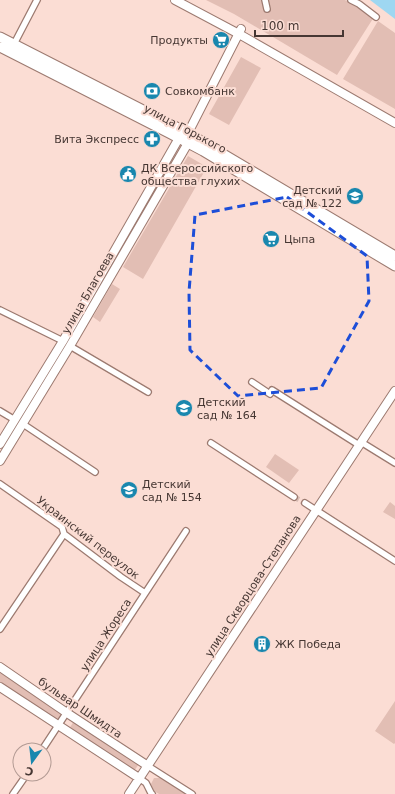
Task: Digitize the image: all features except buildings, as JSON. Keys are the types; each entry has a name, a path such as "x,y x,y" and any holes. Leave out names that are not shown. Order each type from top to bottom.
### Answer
{"main road":[{"path":"175,0 240,31 395,117"},
{"path":"187,0 395,123"},
{"path":"188,143 188,133 240,31"},
{"name":"улица Горького","path":"0,37 12,48 208,154 395,266"},
{"name":"улица Горького","path":"0,46 12,48 188,133 395,256"},
{"path":"179,138 188,133"},
{"name":"улица Благоева","path":"66,343 179,138"},
{"name":"улица Благоева","path":"0,461 19,422 188,143"},
{"name":"улица Скворцова-Степанова","path":"129,794 395,390"},
{"name":"улица Благоева","path":"0,444 19,422"},
{"name":"бульвар Шмидта","path":"0,667 148,766"},
{"path":"0,687 139,778"}],"street":[{"path":"12,48 37,0"},
{"path":"265,0 267,9"},
{"path":"351,0 359,4 376,18"},
{"path":"0,310 66,343 148,392"},
{"path":"252,382 270,394 272,390 360,444 395,463"},
{"path":"0,411 95,472"},
{"path":"211,444 294,497"},
{"name":"Украинский переулок","path":"0,484 62,527 64,534 145,593"},
{"path":"305,503 395,561"},
{"name":"улица Жореса","path":"47,742 186,531"},
{"path":"0,629 64,534"},
{"path":"148,766 192,794"},
{"path":"139,778 146,783 152,794"},
{"path":"13,794 21,782"}],"highlighted area":[{"path":"287,197 367,256 369,301 321,388 238,396 190,350 189,292 195,215"}],"shaded area":[{"path":"206,0 345,0 374,17 337,75 234,14"},
{"path":"378,21 395,33 395,109 343,79"},
{"path":"241,57 261,68 229,125 209,114"},
{"path":"188,156 207,167 143,279 123,267"},
{"path":"112,284 120,289 100,322 93,317"},
{"path":"275,454 299,470 289,483 266,467"},
{"path":"390,502 395,506 395,519 383,512"},
{"path":"0,673 63,715 58,722 0,684"},
{"path":"395,701 395,743 394,744 375,731"},
{"path":"74,721 139,764 134,771 69,729"},
{"path":"154,778 161,778 185,794 159,794 154,791 151,784"}],"water":[{"path":"370,0 395,0 395,19"}],"tunnel":[{"path":"294,497 305,503"}],"place":[{"name":"Продукты","path":"221,40"},
{"name":"Совкомбанк","path":"152,91"},
{"name":"Вита Экспресс","path":"152,139"},
{"name":"ДК Всероссийского общества глухих","path":"128,174"},
{"name":"Детский сад № 122","path":"355,196"},
{"name":"Цыпа","path":"271,239"},
{"name":"Детский сад № 164","path":"184,408"},
{"name":"Детский сад № 154","path":"129,490"},
{"name":"ЖК Победа","path":"262,644"}]}
